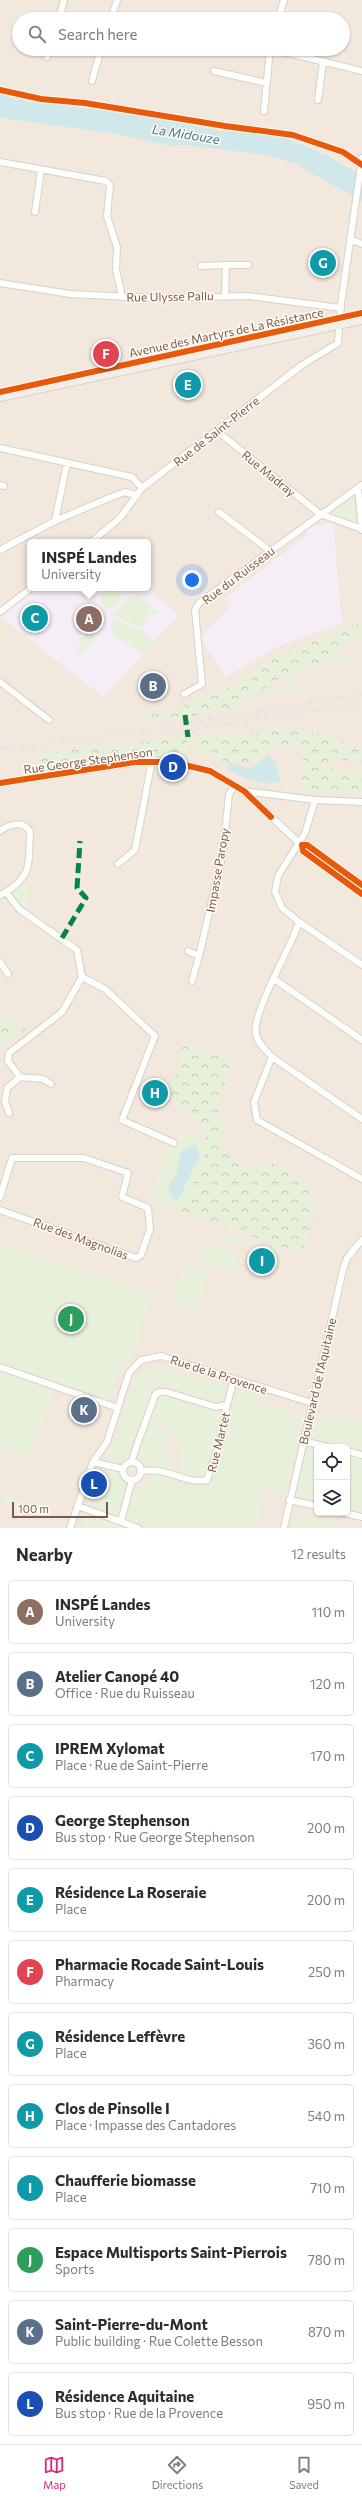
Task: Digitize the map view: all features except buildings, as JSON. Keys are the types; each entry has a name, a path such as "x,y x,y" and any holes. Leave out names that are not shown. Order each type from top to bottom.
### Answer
{"main road":[{"name":"Avenue des Martyrs de La Résistance","path":"0,397 358,321"}],"street":[{"path":"60,12 64,0"},
{"path":"113,12 116,0"},
{"path":"280,12 284,0"},
{"path":"92,81 99,56"},
{"path":"264,111 270,56"},
{"path":"299,56 362,71"},
{"path":"318,100 323,62"},
{"path":"214,71 266,83"},
{"path":"339,326 362,159"},
{"path":"0,162 106,181 110,185 106,216 117,247 116,269 122,297"},
{"path":"34,212 41,170"},
{"path":"350,239 362,244"},
{"path":"225,295 226,265"},
{"path":"201,266 248,265"},
{"name":"Rue Ulysse Pallu","path":"0,283 70,294 122,297 225,295 341,306"},
{"name":"Rue de Saint-Pierre","path":"95,539 120,518 142,488 302,365 338,343 339,326"},
{"name":"Rue Madray","path":"217,431 320,514"},
{"path":"0,448 132,477 142,488"},
{"path":"56,521 67,463"},
{"path":"320,514 362,530 360,486"},
{"name":"Rue du Ruisseau","path":"184,694 202,684 195,610 199,603 360,486"},
{"path":"0,550 56,521 125,492 136,495"},
{"path":"219,512 270,551"},
{"path":"0,612 27,591"},
{"path":"0,682 49,720"},
{"path":"118,864 135,850 152,760"},
{"name":"Rue George Stephenson","path":"0,783 152,760 192,766 210,771 244,791 315,800 362,802"},
{"name":"Impasse Paropy","path":"192,981 200,956 223,853 229,794 235,786"},
{"path":"244,791 299,843 362,889"},
{"path":"315,800 299,843 278,876 276,892 282,908 299,922 362,965"},
{"path":"0,831 18,824 25,826 30,832 26,874 18,884 3,893 19,909 77,950 82,977 62,1012 9,1053 8,1061 20,1077"},
{"path":"299,922 264,1002 255,1033 260,1044 272,1057 362,1119"},
{"path":"188,951 200,956"},
{"path":"0,962 8,974"},
{"path":"82,977 105,989 155,1036 122,1120 174,1143"},
{"path":"274,979 362,1040"},
{"path":"272,1057 254,1102 257,1120 361,1176"},
{"path":"10,1113 5,1102 7,1088 20,1077 43,1079 51,1084"},
{"name":"Rue des Magnolias","path":"0,1196 12,1158 84,1158 128,1173 122,1197 148,1208 150,1230 141,1255 136,1258 0,1210"},
{"name":"Boulevard de l'Aquitaine","path":"284,1528 289,1500 347,1258 362,1240"},
{"name":"Rue de la Provence","path":"70,1528 93,1462 107,1442 132,1369 141,1360 150,1356 162,1356 312,1403"},
{"path":"0,1367 118,1408"},
{"name":"Rue Martet","path":"140,1472 150,1468 199,1482 208,1480 219,1446 234,1379"},
{"name":"Rue Martet","path":"131,1462 143,1424 155,1395 159,1392 166,1392 216,1407 227,1405"},
{"path":"303,1441 316,1444"},
{"path":"350,1452 362,1455"},
{"path":"93,1462 123,1469"},
{"path":"121,1521 132,1480 139,1476 140,1472 137,1464 131,1462 123,1469"},
{"path":"123,1469 125,1477 132,1480"},
{"path":"289,1500 314,1505"},
{"path":"78,1506 138,1528"},
{"path":"350,1514 362,1517"}],"shaded area":[{"path":"0,0 362,0 362,1528 0,1528"},
{"path":"333,523 342,623 275,648 225,677 201,638 231,605 224,599 307,535 307,527"},
{"path":"151,590 178,616 103,697 0,616 33,591"}],"green space":[{"path":"351,499 353,500 356,520 354,522 333,514 333,511"},
{"path":"103,591 117,591 120,594 120,602 114,608 106,608 100,602 100,594"},
{"path":"138,593 159,613 148,614 142,628 111,615 130,596 135,596"},
{"path":"112,619 146,632 146,636 150,636 153,642 143,653 129,646 113,633"},
{"path":"362,623 362,634 324,660 278,680 233,707 172,720 146,722 146,716 178,709 199,697 219,693 274,659 341,630"},
{"path":"88,634 98,636 78,655 75,651 82,645 77,640"},
{"path":"345,650 348,662 317,667"},
{"path":"297,681 298,691 255,693"},
{"path":"275,729 310,732 340,741 362,751 362,764 338,759 325,766 340,772 362,772 362,796 301,790 303,758 309,756 310,750 302,747 285,745 274,748 262,758 257,760 250,762 232,762 205,756 198,752 193,743 193,734 241,736"},
{"path":"186,737 188,757 149,756 35,775 43,753"},
{"path":"158,765 179,769 180,779 155,772 152,775 154,766"},
{"path":"30,885 29,898 23,907 11,896 12,891 20,886"},
{"path":"0,1016 26,1029 0,1046"},
{"path":"183,1043 237,1061 222,1088 218,1103 225,1132 221,1142 232,1160 254,1168 270,1162 307,1182 315,1212 302,1253 248,1235 250,1229 244,1227 241,1232 179,1211 204,1161 206,1132 195,1116 166,1098 176,1071"},
{"path":"182,1133 205,1143 204,1161 179,1211 149,1198 170,1143 176,1147"},
{"path":"219,1232 284,1251 283,1256 218,1238"},
{"path":"0,1243 155,1294 139,1326 139,1347 123,1366 108,1400 0,1364"},
{"path":"203,1243 239,1253 234,1271 198,1261"},
{"path":"183,1264 209,1271 198,1310 173,1302"},
{"path":"160,1366 227,1387 224,1399 216,1404 160,1384 150,1388 151,1392 127,1459 120,1464 108,1462 107,1460 136,1377 146,1369"},
{"path":"0,1371 54,1389 31,1455 0,1449"},
{"path":"236,1390 259,1397 258,1404 304,1416 284,1495 265,1490 256,1528 152,1528 127,1519 125,1514 134,1489 139,1490 146,1486 151,1472 199,1485 211,1482"},
{"path":"161,1395 219,1411 222,1417 206,1478 198,1479 180,1474 181,1455 176,1438 158,1419 149,1415 156,1398"},
{"path":"315,1415 362,1422 362,1451 350,1448 350,1444 334,1444 310,1438"},
{"path":"148,1417 163,1427 173,1441 166,1446 171,1463 168,1471 142,1464 136,1455"},
{"path":"311,1446 314,1447 314,1501 299,1498 296,1495 307,1449"},
{"path":"350,1456 362,1458 362,1513 350,1511"},
{"path":"106,1468 121,1473 122,1478 128,1483 118,1516 92,1507 103,1469"},
{"path":"6,1493 22,1499 18,1509 2,1504"},
{"path":"294,1514 298,1514 362,1528 291,1528"},
{"path":"89,1515 124,1526 123,1528 82,1528 84,1520"}],"water":[{"name":"La Midouze","path":"0,95 33,102 144,116 220,131 278,135 328,156 362,176 362,202 294,163 267,155 186,145 170,146 117,134 8,119 0,116"},
{"path":"268,756 274,760 281,781 274,783 259,783 245,778 226,768 231,763 250,769"},
{"path":"190,1145 196,1146 200,1154 178,1201 172,1198 168,1186 177,1173 180,1153"}],"railway":[{"path":"0,748 61,743 362,694"},
{"path":"165,734 362,703"}],"marked path":[{"path":"185,715 188,737"},
{"path":"62,938 86,898 77,888 80,841"}],"cycle path":[{"path":"0,90 41,99 85,103 225,126 293,135 343,152 362,165"},
{"path":"0,392 362,313"},
{"path":"0,783 135,762 172,762 210,771 244,791 271,817"},
{"path":"362,885 307,845 302,845 303,851 362,894"}],"place":[{"name":"Résidence Leffèvre","path":"323,263"},
{"name":"Pharmacie Rocade Saint-Louis","path":"106,354"},
{"name":"Résidence La Roseraie","path":"188,385"},
{"name":"IPREM Xylomat","path":"35,618"},
{"name":"INSPÉ Landes","path":"89,619"},
{"name":"Atelier Canopé 40","path":"153,686"},
{"name":"George Stephenson","path":"173,767"},
{"name":"Clos de Pinsolle I","path":"155,1093"},
{"name":"Chaufferie biomasse","path":"262,1261"},
{"name":"Espace Multisports Saint-Pierrois","path":"71,1319"},
{"name":"Saint-Pierre-du-Mont","path":"84,1410"},
{"name":"Résidence Aquitaine","path":"94,1484"}]}
